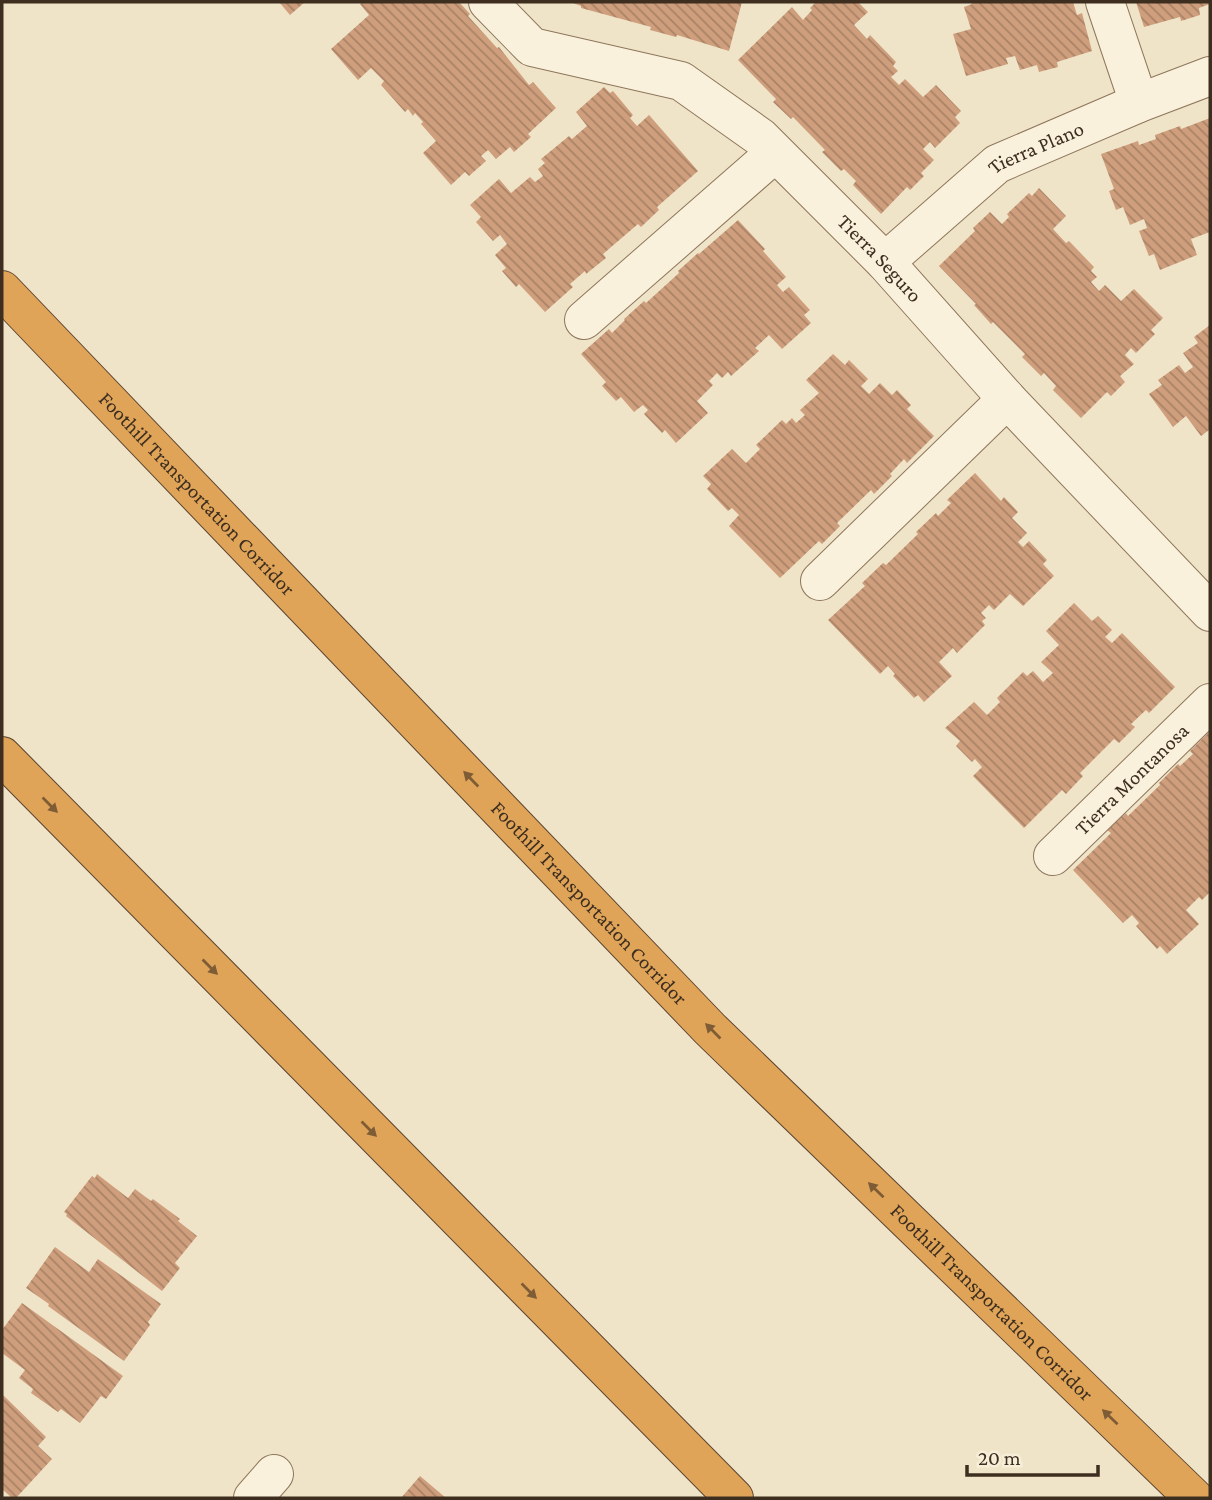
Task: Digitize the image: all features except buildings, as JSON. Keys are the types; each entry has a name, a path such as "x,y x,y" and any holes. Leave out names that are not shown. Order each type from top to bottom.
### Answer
{"highway":[{"name":"Foothill Transportation Corridor","path":"2,290 710,1029 1194,1498"},
{"path":"2,757 734,1498"}],"street":[{"name":"Tierra Seguro","path":"488,2 532,47 681,81 761,137 885,262 1007,399 1210,612"},
{"path":"1105,2 1139,103"},
{"name":"Tierra Plano","path":"885,262 997,164 1139,103 1210,76"},
{"path":"584,320 775,153"},
{"path":"820,581 1007,399"},
{"name":"Tierra Montanosa","path":"1054,856 1210,703"}]}
